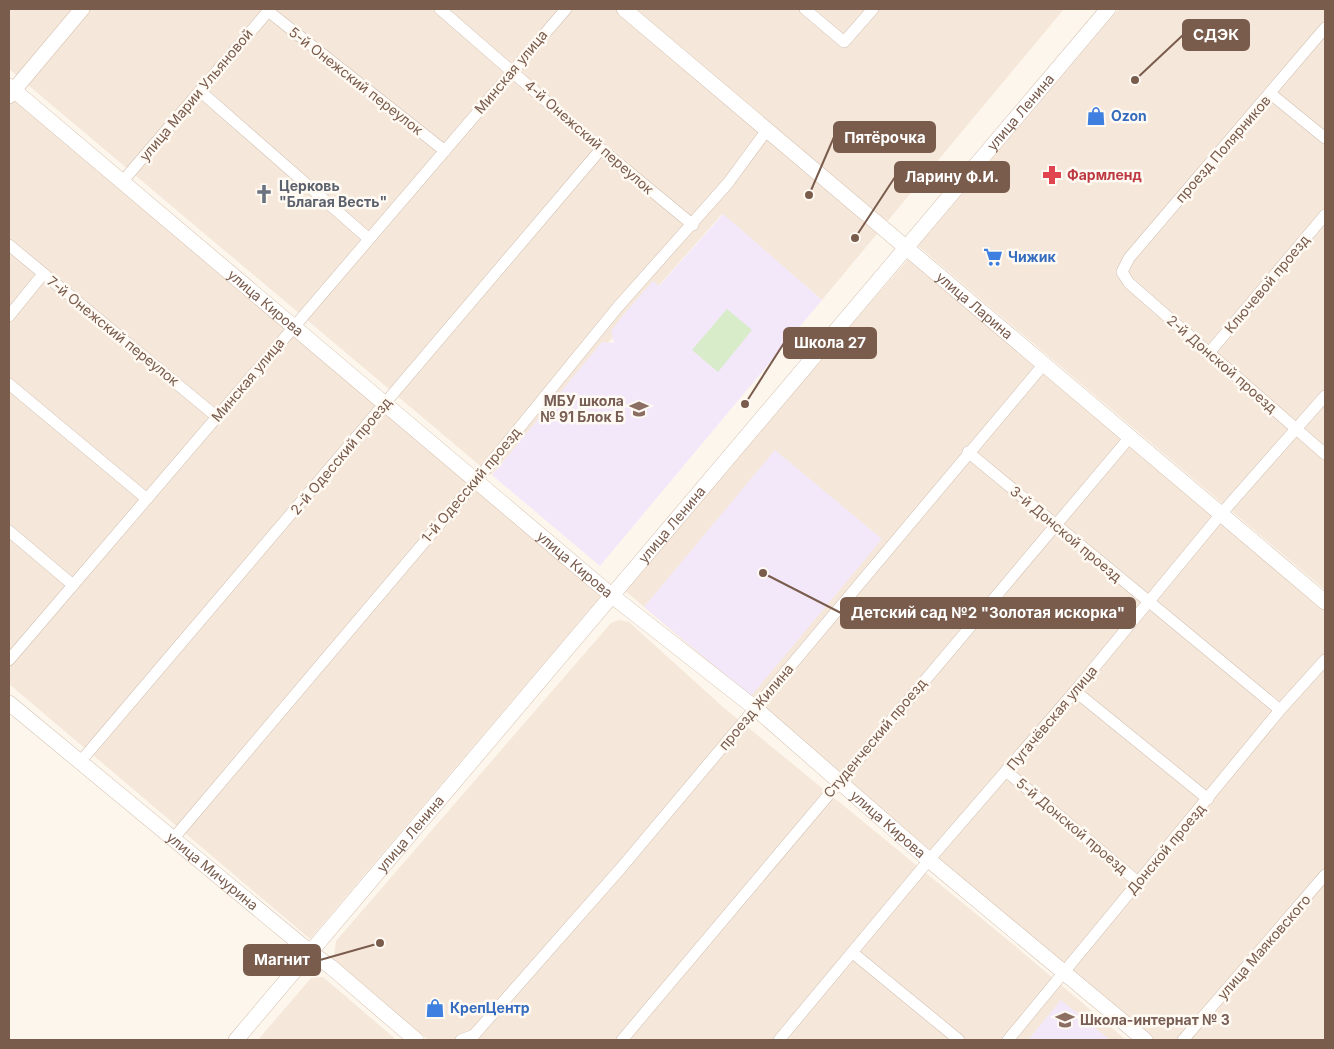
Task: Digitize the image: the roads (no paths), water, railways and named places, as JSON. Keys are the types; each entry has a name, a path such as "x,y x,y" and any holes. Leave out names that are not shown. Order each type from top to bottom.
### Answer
{"street":[{"path":"10,91 82,9"},
{"name":"4-й Онежский переулок","path":"440,9 601,149 693,225"},
{"name":"Минская улица","path":"9,660 566,9"},
{"name":"улица Ларина","path":"624,9 1325,602"},
{"path":"804,9 844,42 873,9"},
{"name":"улица Ленина","path":"236,1040 1108,9"},
{"name":"улица Марии Ульяновой","path":"122,182 269,10"},
{"name":"5-й Онежский переулок","path":"269,10 445,151"},
{"name":"проезд Полярников","path":"1122,272 1129,258 1271,94 1325,28"},
{"name":"улица Кирова","path":"10,91 122,182 611,595 755,708 929,860 1145,1040"},
{"path":"200,91 369,239"},
{"path":"1271,94 1325,138"},
{"name":"1-й Одесский проезд","path":"173,839 476,480 617,308 693,225 728,183 767,130"},
{"name":"2-й Одесский проезд","path":"80,762 601,149"},
{"name":"Ключевой проезд","path":"1208,354 1325,215"},
{"name":"7-й Онежский переулок","path":"9,245 217,417"},
{"name":"2-й Донской проезд","path":"1122,272 1129,283 1208,354 1325,454"},
{"path":"9,316 43,274"},
{"name":"проезд Жилина","path":"461,1040 474,1035 621,868 968,452 1044,364"},
{"path":"9,384 146,499"},
{"name":"Пугачёвская улица","path":"780,1040 929,860 1075,691 1221,514 1325,396"},
{"name":"Студенческий проезд","path":"622,1040 838,781 1130,437"},
{"name":"3-й Донской проезд","path":"968,452 1148,603 1280,710"},
{"path":"9,531 74,585"},
{"name":"Донской проезд","path":"1008,1040 1280,710 1325,660"},
{"path":"1075,691 1208,799"},
{"name":"улица Мичурина","path":"9,703 310,952 331,967 416,1040"},
{"name":"5-й Донской проезд","path":"1006,771 1138,882"},
{"name":"улица Маяковского","path":"1183,1040 1325,876"},
{"path":"853,953 959,1040"}],"place":[{"name":"СДЭК","path":"1135,80"},
{"name":"Ozon","path":"1096,116"},
{"name":"Фармленд","path":"1052,175"},
{"name":"Церковь \"Благая Весть\"","path":"264,194"},
{"name":"Пятёрочка","path":"809,195"},
{"name":"Ларину Ф.И.","path":"855,238"},
{"name":"Чижик","path":"993,257"},
{"name":"Школа 27","path":"745,404"},
{"name":"МБУ школа № 91 Блок Б","path":"639,409"},
{"name":"Детский сад №2 \"Золотая искорка\"","path":"763,573"},
{"name":"Магнит","path":"380,943"},
{"name":"КрепЦентр","path":"435,1008"},
{"name":"Школа-интернат № 3","path":"1065,1020"}]}
